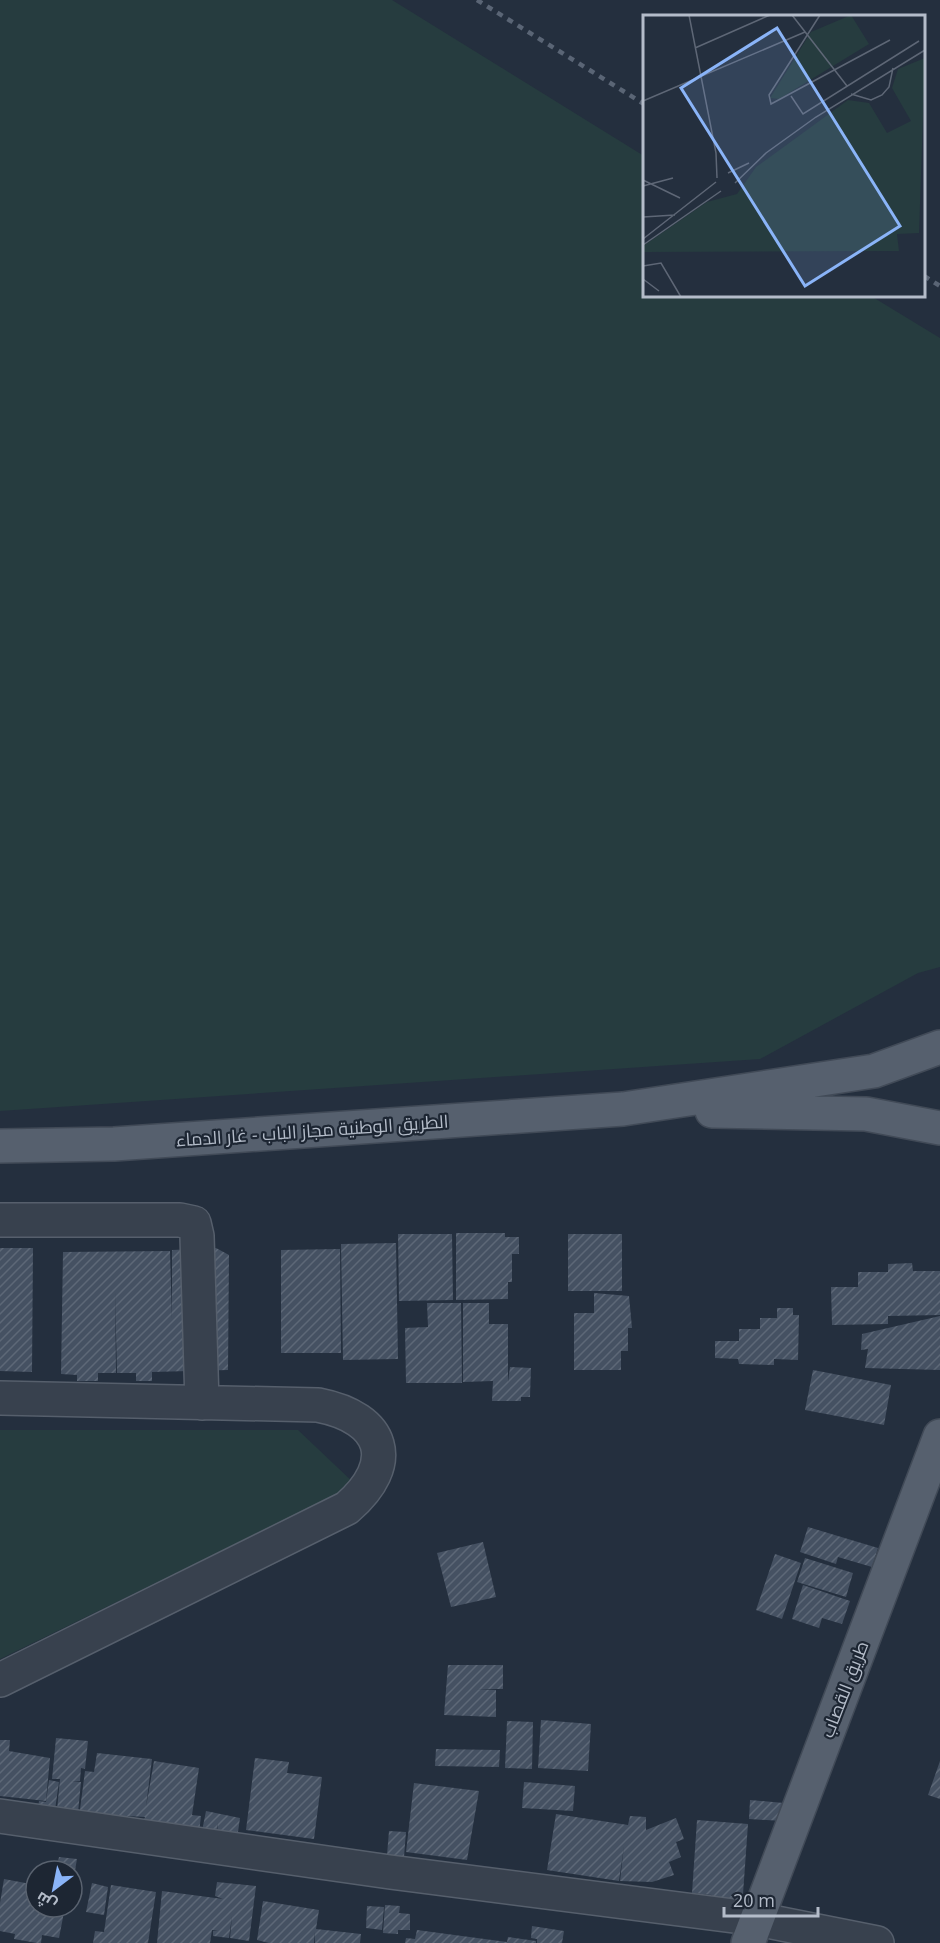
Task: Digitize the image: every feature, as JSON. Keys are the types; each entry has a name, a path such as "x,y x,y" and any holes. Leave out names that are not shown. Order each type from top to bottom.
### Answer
{"main road":[{"name":"الطريق الوطنية مجاز الباب - غار الدماء","path":"0,1146 114,1144 623,1109 874,1071 940,1047"},
{"name":"الطريق الوطنية مجاز الباب - غار الدماء","path":"623,1109 866,1114 940,1128"},
{"name":"طريق القصاب","path":"752,1931 940,1436"}],"street":[{"path":"0,1220 180,1220 194,1223 197,1236 202,1403"},
{"path":"0,1398 318,1406 337,1409 356,1417 372,1430 379,1453 374,1473 362,1494 347,1508 0,1680"},
{"path":"0,1816 390,1872 752,1931 877,1943"}],"green space":[{"path":"0,0 392,0 643,155 643,297 873,297 940,338 940,967 918,973 760,1059 0,1111"},
{"path":"0,1430 298,1430 356,1485 0,1659"}],"building":[{"path":"456,1233 505,1233 505,1237 519,1237 519,1254 512,1254 512,1282 508,1282 508,1299 456,1300"},
{"path":"398,1234 452,1234 453,1300 399,1301"},
{"path":"568,1234 622,1234 622,1291 568,1291"},
{"path":"396,1243 398,1359 343,1360 341,1244"},
{"path":"0,1248 33,1248 32,1372 0,1371"},
{"path":"216,1248 229,1255 228,1370 152,1372 152,1381 136,1381 136,1373 117,1373 115,1291 116,1373 98,1373 98,1381 77,1381 77,1375 61,1374 63,1252 170,1251 172,1319 172,1250"},
{"path":"340,1249 341,1353 281,1353 281,1250"},
{"path":"912,1263 913,1271 940,1271 940,1315 888,1316 888,1324 832,1325 831,1287 858,1287 858,1272 888,1272 888,1264"},
{"path":"594,1293 629,1296 632,1328 628,1328 628,1351 621,1351 621,1370 574,1370 574,1313 594,1313"},
{"path":"427,1303 461,1303 462,1383 406,1383 405,1328 428,1327"},
{"path":"463,1303 489,1303 489,1324 508,1324 508,1382 510,1367 531,1368 530,1397 521,1397 521,1401 492,1401 493,1381 463,1382"},
{"path":"777,1308 793,1308 793,1315 799,1315 798,1360 774,1359 774,1365 739,1364 738,1359 715,1358 715,1341 739,1341 739,1329 760,1329 760,1318 777,1318"},
{"path":"940,1316 940,1370 865,1368 868,1349 861,1350 862,1334"},
{"path":"813,1370 891,1385 884,1425 805,1410"},
{"path":"808,1527 878,1548 872,1567 838,1557 836,1564 800,1552"},
{"path":"483,1542 496,1597 451,1607 437,1553"},
{"path":"775,1554 801,1563 782,1619 756,1610"},
{"path":"805,1558 853,1573 846,1597 797,1582"},
{"path":"803,1585 850,1601 842,1624 822,1618 819,1628 792,1619"},
{"path":"448,1665 503,1665 503,1689 477,1689 496,1690 496,1717 444,1715"},
{"path":"541,1720 591,1724 588,1771 538,1768"},
{"path":"507,1721 533,1722 532,1769 505,1768"},
{"path":"56,1738 88,1741 85,1769 81,1768 80,1781 72,1781 81,1782 77,1823 56,1820 60,1779 52,1779"},
{"path":"0,1740 10,1740 9,1751 50,1758 46,1801 0,1796"},
{"path":"436,1749 500,1750 499,1767 435,1766"},
{"path":"97,1753 152,1759 146,1807 154,1761 199,1768 192,1815 201,1816 199,1833 160,1826 161,1822 144,1820 145,1817 128,1816 127,1823 79,1817 85,1771 94,1772"},
{"path":"255,1758 289,1762 287,1773 322,1777 314,1839 246,1830"},
{"path":"940,1761 940,1799 928,1795"},
{"path":"49,1780 59,1782 53,1824 36,1822 39,1801 46,1802"},
{"path":"524,1782 575,1786 573,1811 522,1808"},
{"path":"414,1783 479,1791 467,1860 406,1852"},
{"path":"750,1800 784,1803 783,1821 749,1819"},
{"path":"206,1811 240,1818 236,1846 216,1843 218,1823 214,1843 200,1841"},
{"path":"556,1814 628,1825 630,1816 646,1817 646,1830 676,1818 684,1839 676,1842 681,1857 669,1862 674,1875 652,1882 620,1881 624,1846 619,1881 547,1870"},
{"path":"697,1820 748,1824 742,1908 712,1900 712,1895 692,1893"},
{"path":"389,1831 406,1832 403,1869 386,1867"},
{"path":"4,1879 24,1883 24,1919 63,1919 59,1938 42,1935 41,1943 37,1943 14,1939 15,1934 0,1931 0,1903"},
{"path":"217,1882 256,1886 249,1941 230,1938 232,1916 229,1938 213,1936 213,1931 218,1931 212,1930 210,1943 157,1943 162,1891 223,1899 215,1896"},
{"path":"92,1883 108,1887 104,1915 86,1912"},
{"path":"111,1885 156,1892 148,1943 93,1943 95,1931 104,1932"},
{"path":"263,1901 319,1910 316,1929 361,1934 360,1943 315,1943 315,1932 314,1943 269,1943 257,1940"},
{"path":"385,1905 400,1906 399,1913 410,1914 410,1930 398,1930 398,1934 383,1933"},
{"path":"367,1906 384,1907 382,1930 366,1928"},
{"path":"532,1926 564,1931 562,1943 537,1943 537,1939 531,1938"},
{"path":"417,1930 507,1942 508,1937 536,1941 536,1943 405,1943 406,1938 415,1939"}],"railway":[{"path":"477,0 643,103"},
{"path":"925,277 940,286"}]}
